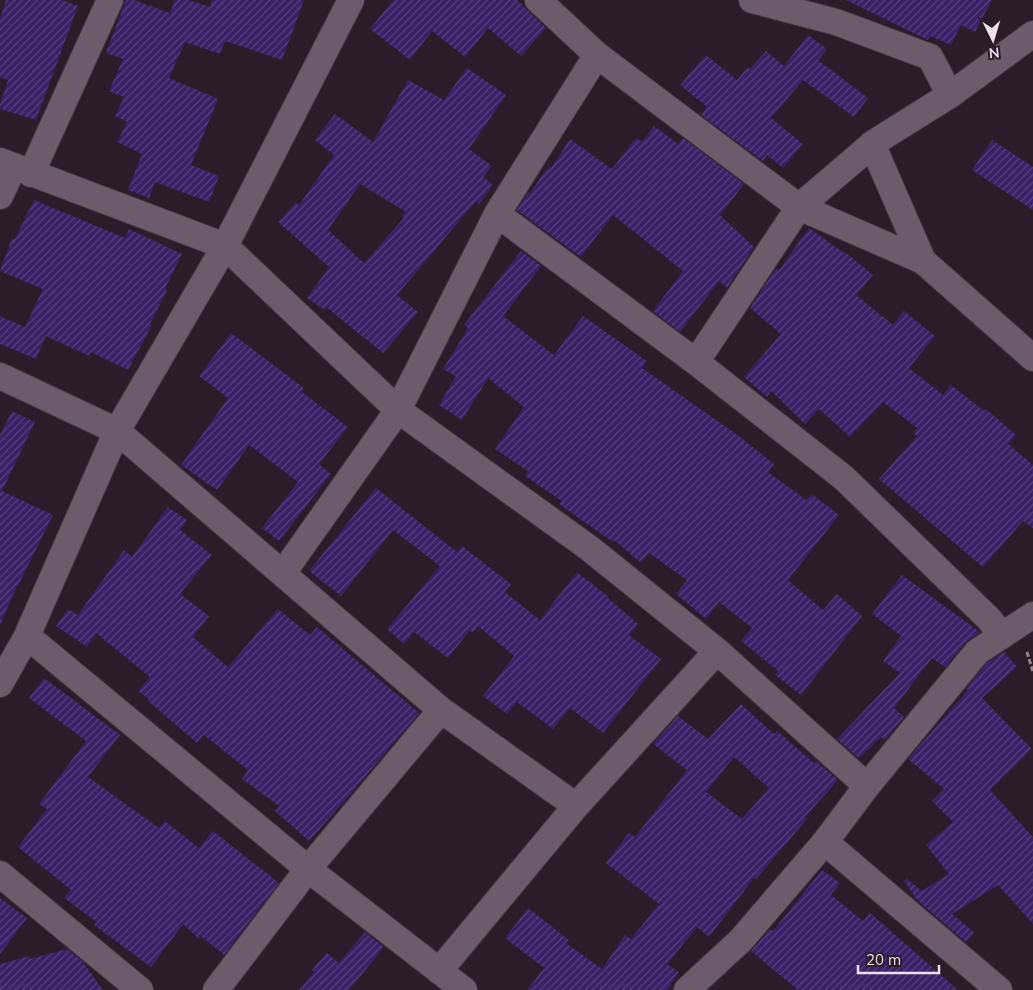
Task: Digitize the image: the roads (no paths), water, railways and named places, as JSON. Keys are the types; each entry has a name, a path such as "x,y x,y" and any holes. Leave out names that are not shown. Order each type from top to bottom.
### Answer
{"street":[{"path":"0,684 27,636 117,431 225,246 351,0"},
{"path":"538,0 597,55 799,207 924,261 1033,358"},
{"path":"752,0 836,22 930,57 950,94"},
{"path":"0,196 107,1"},
{"path":"696,362 799,207 872,144 950,94 1033,34"},
{"path":"283,573 398,410 497,214 597,55"},
{"path":"872,144 924,261"},
{"path":"15,167 225,246 398,410 589,548 717,651 867,786"},
{"path":"497,214 696,362 844,478 989,619 1002,636"},
{"path":"0,376 117,431 441,710 576,806"},
{"path":"687,990 741,940 825,842 867,786 977,652 1033,615"},
{"path":"27,636 308,869 464,990"},
{"path":"439,972 576,806 717,651"},
{"path":"216,990 308,869 441,710"},
{"path":"825,842 999,990"},
{"path":"0,874 140,990"}]}
